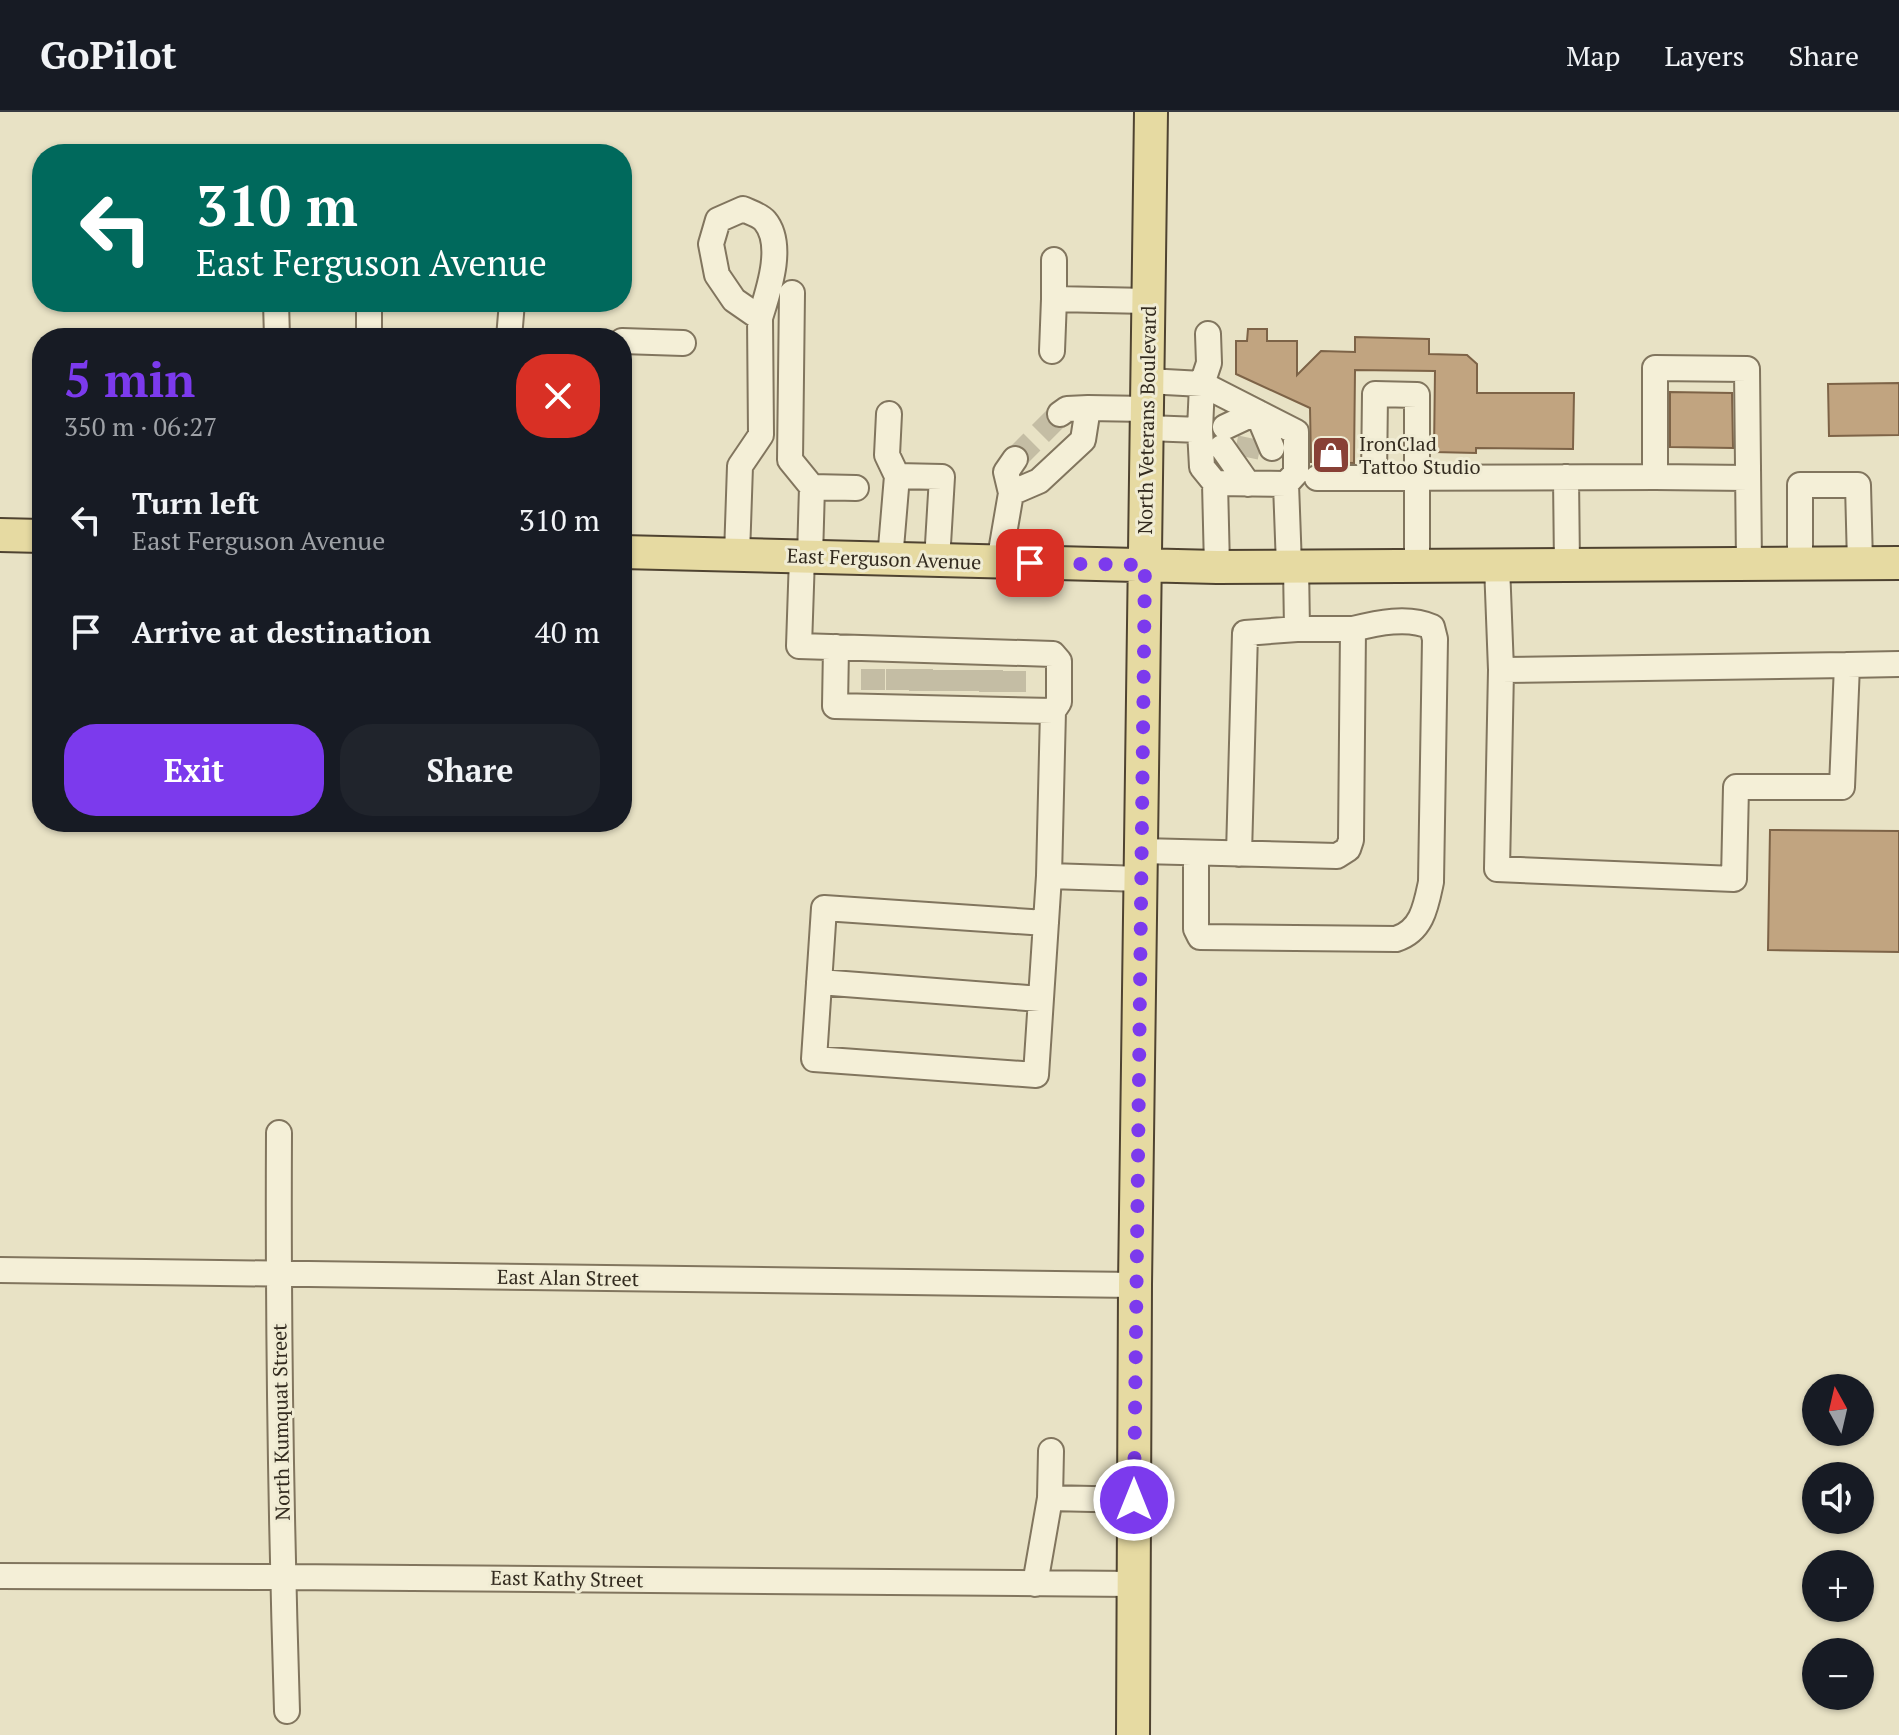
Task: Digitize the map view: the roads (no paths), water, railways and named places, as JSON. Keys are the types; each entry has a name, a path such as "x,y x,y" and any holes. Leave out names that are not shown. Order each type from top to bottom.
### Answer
{"main road":[{"name":"North Veterans Boulevard","path":"1133,1735 1135,1285 1151,112"},
{"path":"0,535 32,536"},
{"name":"East Ferguson Avenue","path":"632,552 1217,567 1899,563"}],"street":[{"path":"1052,351 1054,260"},
{"path":"792,293 790,460 812,487 799,646 836,647 1053,711"},
{"path":"1054,299 1148,301"},
{"path":"737,555 740,466 761,435 760,318"},
{"path":"1208,334 1209,363 1202,384 1200,430 1202,467 1215,483 1217,567"},
{"path":"632,341 683,343"},
{"path":"1655,477 1655,368 1747,369 1749,564"},
{"path":"1060,414 1067,409 1147,406 1202,384 1296,432 1296,473 1286,484 1297,629"},
{"path":"1374,478 1375,394 1417,395 1417,565"},
{"path":"1147,406 1200,430"},
{"path":"1011,493 1039,481 1083,440 1088,408"},
{"path":"1248,484 1224,437 1257,412"},
{"path":"1248,484 1259,452 1257,412"},
{"path":"889,414 887,455 897,476 890,560"},
{"path":"999,563 1011,493 1006,472 1015,459"},
{"path":"897,476 942,477 937,561"},
{"path":"1566,477 1567,565"},
{"path":"1317,478 1748,478"},
{"path":"1215,483 1286,484"},
{"path":"1800,564 1800,485 1858,485 1860,563"},
{"path":"812,487 856,488"},
{"path":"1497,565 1501,670 1497,869 1734,879 1736,787 1842,787 1847,665"},
{"path":"1196,853 1196,929 1200,937 1396,939 1406,936 1426,909 1431,882 1435,639 1432,627 1423,623 1379,622 1353,629 1245,633 1239,854"},
{"path":"1049,876 1141,865 1196,853 1337,856 1348,849 1351,840 1353,629"},
{"path":"836,647 835,706 1053,654 1059,661 1059,702 1053,711 1049,876 1046,923 1040,999 1036,1075 814,1059 824,908 1046,923"},
{"path":"1501,670 1899,664"},
{"path":"819,982 1040,999"},
{"name":"North Kumquat Street","path":"279,1133 287,1711"},
{"name":"East Alan Street","path":"0,1270 1135,1285"},
{"path":"1035,1584 1050,1498 1051,1451"},
{"path":"1050,1498 1134,1500"},
{"name":"East Kathy Street","path":"0,1576 1134,1584"}],"tunnel":[{"path":"1015,459 1060,414"},
{"path":"1246,457 1250,438"},
{"path":"873,669 873,690"},
{"path":"898,669 898,690"},
{"path":"921,669 921,691"},
{"path":"945,670 945,691"},
{"path":"968,670 968,691"},
{"path":"991,670 991,692"},
{"path":"1014,671 1014,692"}],"place":[{"name":"IronClad Tattoo Studio","path":"1331,455"}]}
